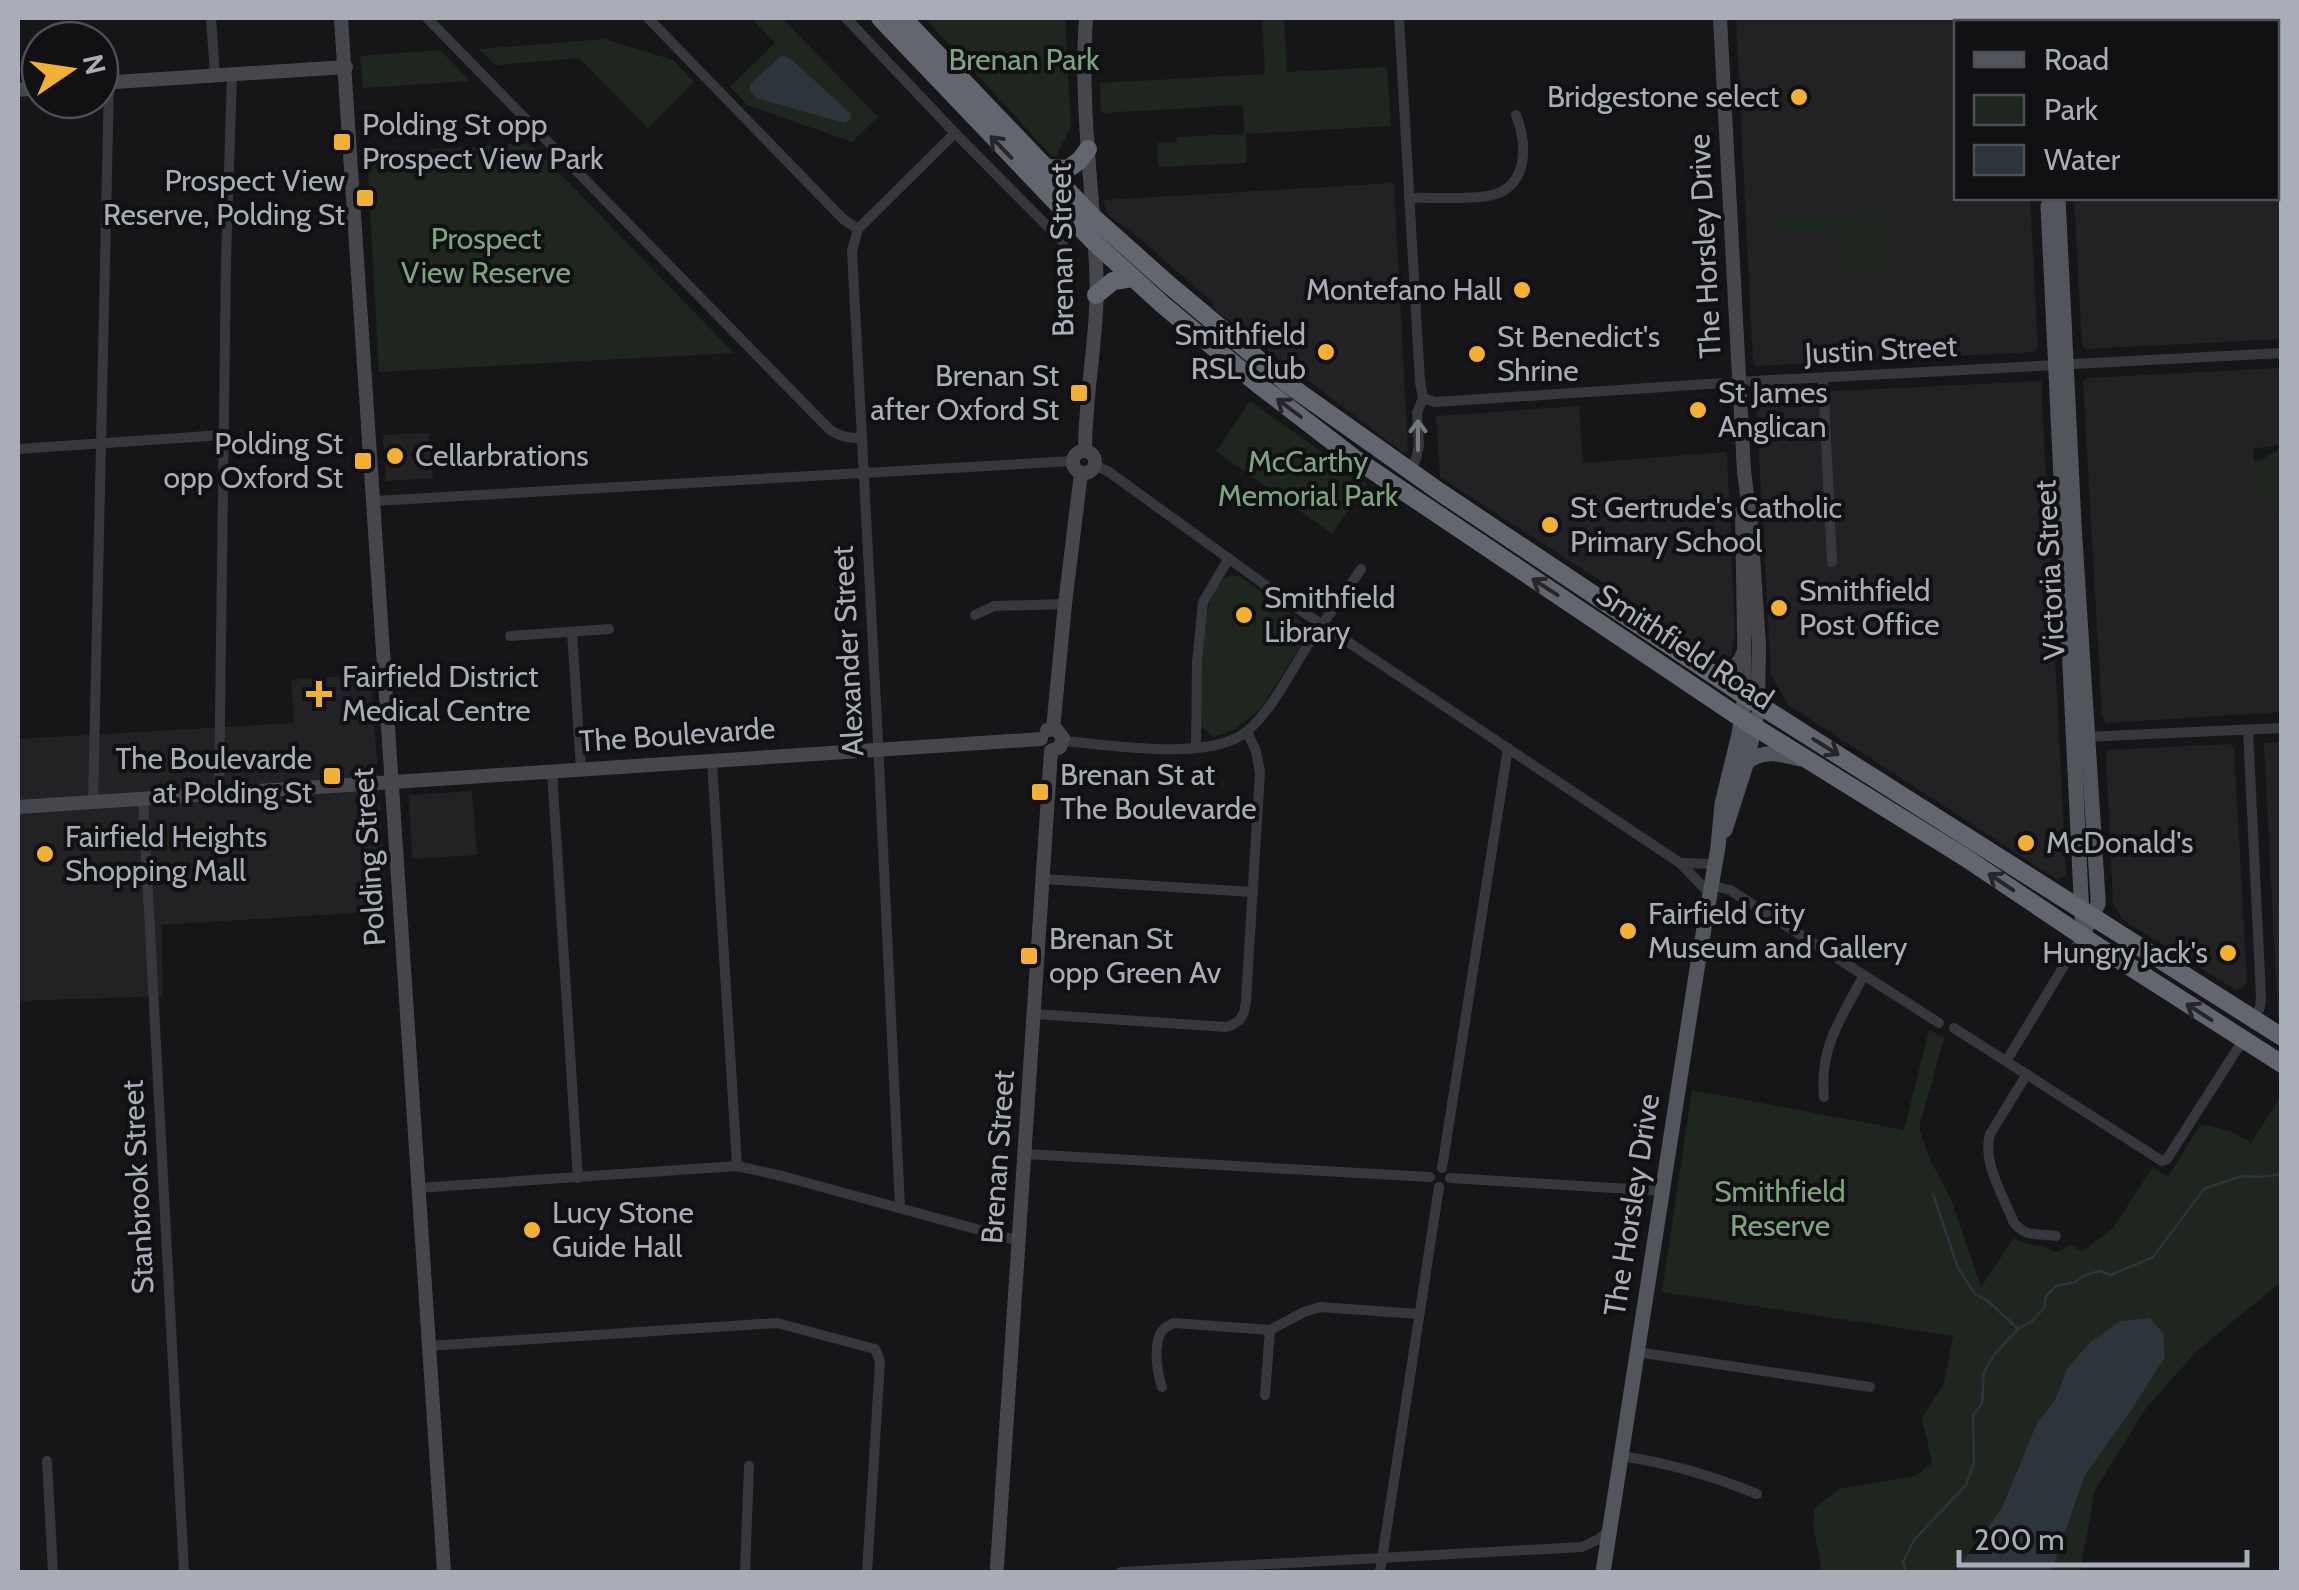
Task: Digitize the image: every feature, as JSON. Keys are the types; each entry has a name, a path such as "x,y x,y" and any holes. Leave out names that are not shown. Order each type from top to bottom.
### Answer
{"highway":[{"name":"Smithfield Road","path":"880,18 1094,242 1259,385 1354,458 1748,723 1966,858 2282,1064"},
{"name":"Smithfield Road","path":"903,18 1092,216 1289,385 1409,471 1751,700 2282,1037"},
{"path":"1045,168 1068,169 1088,150"},
{"path":"1112,234 1144,252 1195,296"},
{"path":"1096,295 1112,281 1133,278"}],"main road":[{"name":"Victoria Street","path":"2047,200 2074,524 2088,913 2082,936"},
{"name":"Victoria Street","path":"2058,200 2061,365"},
{"name":"The Horsley Drive","path":"1718,847 1747,762 1751,700"},
{"name":"The Horsley Drive","path":"1604,1570 1722,804 1748,723"},
{"path":"1747,762 1774,752 1816,764"}],"street":[{"path":"211,18 215,75"},
{"name":"Polding Street","path":"341,18 444,1572"},
{"path":"427,18 830,430 848,438 862,438"},
{"path":"648,18 858,229 955,134"},
{"path":"846,18 1062,242"},
{"name":"Brenan Street","path":"998,1571 1052,740 1084,462 1096,295 1082,18"},
{"path":"1399,18 1424,398 1418,412 1419,445 1409,471"},
{"name":"The Horsley Drive","path":"1720,18 1744,471 1759,645 1751,700"},
{"path":"120,82 346,68"},
{"path":"219,793 232,74"},
{"path":"1409,198 1488,196 1501,192 1522,167 1524,133 1516,115"},
{"path":"93,802 104,120"},
{"name":"Alexander Street","path":"858,229 852,250 900,1208"},
{"name":"Justin Street","path":"1424,398 1435,402 2282,352"},
{"path":"1823,378 1832,562"},
{"path":"18,449 224,435"},
{"path":"374,501 1084,462 1109,472 1324,625 1680,863 1710,889 1730,890 1939,1023"},
{"name":"The Horsley Drive","path":"1744,471 1741,536 1751,700"},
{"path":"1196,748 1197,662 1204,602 1229,558"},
{"path":"1034,1014 1226,1026 1235,1024 1245,1011 1260,772 1247,732 1267,710 1361,568"},
{"path":"975,615 994,606 1065,604"},
{"path":"510,636 609,629"},
{"path":"572,632 581,769"},
{"path":"1708,671 1737,665 1745,647"},
{"path":"2080,737 2282,728"},
{"path":"2248,730 2261,996 2254,1020"},
{"name":"The Boulevarde","path":"18,808 1052,740 1196,748 1229,742 1247,732"},
{"path":"1442,1168 1508,748"},
{"path":"712,761 738,1166"},
{"path":"552,771 578,1178"},
{"name":"Stanbrook Street","path":"143,799 184,1572"},
{"path":"1680,863 1714,864"},
{"path":"1043,879 1253,892"},
{"path":"2008,1060 2082,936"},
{"path":"1824,1097 1825,1055 1864,975"},
{"path":"1954,1028 2158,1160 2167,1160 2243,1040"},
{"path":"2027,1074 1990,1134 1988,1158 2018,1228 2028,1234 2056,1236"},
{"path":"1026,1154 1430,1177"},
{"path":"418,1188 738,1166 1020,1241"},
{"path":"1442,1168 1449,1171 1450,1178 1438,1187 1430,1177 1442,1168"},
{"path":"1450,1178 1662,1191"},
{"path":"1380,1572 1438,1187"},
{"path":"1162,1387 1158,1370 1160,1335 1170,1324 1270,1330 1320,1307 1418,1314"},
{"path":"428,1346 777,1323 875,1350 880,1361 867,1572"},
{"path":"1265,1396 1270,1330"},
{"path":"1637,1352 1870,1387"},
{"path":"1621,1456 1676,1466 1757,1494"},
{"path":"47,1461 53,1572"},
{"path":"745,1572 749,1466"},
{"path":"1121,1572 1582,1547 1604,1536 1610,1528"},
{"path":"1582,1547 1596,1554 1604,1570"}],"shaded area":[{"path":"1736,18 2020,18 1954,20 1954,200 2030,200 2038,347 2033,352 1756,366"},
{"path":"2281,18 2281,339 2086,349 2082,345 2074,200 2279,200 2279,20 2064,20"},
{"path":"1394,183 1408,451 1405,454 1214,309 1212,302 1108,215 1103,200"},
{"path":"2281,368 2281,444 2253,449 2257,488 2281,520 2281,712 2106,723 2102,716 2083,381"},
{"path":"2041,381 2066,874 2058,880 1788,705 1771,675 1756,399 1760,395"},
{"path":"1579,406 1583,463 1727,452 1735,632 1728,658 1711,658 1639,606 1440,477 1436,416"},
{"path":"429,433 433,478 386,481 383,435"},
{"path":"371,674 387,911 161,925 163,996 18,1001 18,739 294,723 291,680"},
{"path":"2282,742 2281,1022 2264,743"},
{"path":"2230,744 2234,748 2247,982 2236,990 2123,920 2113,903 2106,755 2108,750"},
{"path":"472,791 477,855 412,859 410,795"}],"green space":[{"path":"751,18 782,18 878,117 852,142 747,105 730,87 775,43"},
{"name":"Brenan Park","path":"925,18 1065,18 1071,127 1056,156 1051,155"},
{"path":"1262,18 1284,18 1287,72 1387,67 1391,126 1246,134 1247,163 1158,167 1157,143 1176,142 1177,137 1244,134 1243,105 1101,113 1100,83 1265,74"},
{"path":"604,39 673,60 694,82 648,128 579,58 495,65 479,49"},
{"path":"440,50 470,81 363,88 360,56"},
{"name":"Prospect View Reserve","path":"530,143 734,353 379,372 367,154"},
{"path":"1885,212 1888,271 1838,274 1835,231 1769,234 1768,219"},
{"name":"McCarthy Memorial Park","path":"1250,401 1367,484 1332,534 1216,451"},
{"path":"2282,449 2281,520 2257,488 2254,463"},
{"path":"1231,575 1241,577 1298,619 1307,636 1260,709 1234,730 1213,737 1201,726 1200,716 1206,621 1214,590"},
{"name":"Smithfield Reserve","path":"1929,1030 1944,1038 1919,1128 1929,1158 1950,1197 1981,1287 2014,1238 2054,1251 2070,1244 2082,1252 2113,1228 2153,1167 2168,1177 2201,1124 2231,1131 2251,1143 2281,1096 2281,1282 2197,1351 2146,1408 2095,1490 2080,1572 1822,1572 1813,1526 1815,1508 1839,1489 1915,1476 1932,1463 1922,1418 1944,1383 1953,1336 1662,1292 1692,1090 1904,1130"}],"water":[{"path":"785,56 851,114 850,120 844,123 756,98 750,84"},
{"path":"2150,1318 2163,1333 2165,1357 2085,1475 2051,1572 1959,1572 1958,1568 2002,1508 2037,1423 2055,1400 2067,1369 2089,1343 2121,1321"}],"waterway":[{"path":"1906,1572 1903,1562 1914,1540 1966,1485 1974,1463 1973,1415 1982,1404 1984,1372 2018,1329 2044,1308 2046,1296 2056,1286 2085,1275 2100,1271 2111,1275 2153,1257 2204,1189 2241,1176 2282,1174"},
{"path":"1933,1194 1958,1268 1975,1294 2017,1328"}],"place":[{"name":"Bridgestone select","path":"1799,97"},
{"name":"Polding St opp Prospect View Park","path":"342,142"},
{"name":"Prospect View Reserve, Polding St","path":"365,198"},
{"name":"Montefano Hall","path":"1522,290"},
{"name":"Smithfield RSL Club","path":"1326,352"},
{"name":"St Benedict's Shrine","path":"1477,354"},
{"name":"Brenan St after Oxford St","path":"1079,393"},
{"name":"St James Anglican","path":"1698,410"},
{"name":"Cellarbrations","path":"395,456"},
{"name":"Polding St opp Oxford St","path":"363,461"},
{"name":"St Gertrude's Catholic Primary School","path":"1550,525"},
{"name":"Smithfield Post Office","path":"1779,608"},
{"name":"Smithfield Library","path":"1244,615"},
{"name":"Fairfield District Medical Centre","path":"319,694"},
{"name":"The Boulevarde at Polding St","path":"332,776"},
{"name":"Brenan St at The Boulevarde","path":"1040,792"},
{"name":"McDonald's","path":"2026,843"},
{"name":"Fairfield Heights Shopping Mall","path":"45,854"},
{"name":"Fairfield City Museum and Gallery","path":"1628,931"},
{"name":"Hungry Jack's","path":"2228,953"},
{"name":"Brenan St opp Green Av","path":"1029,956"},
{"name":"Lucy Stone Guide Hall","path":"532,1230"}]}
